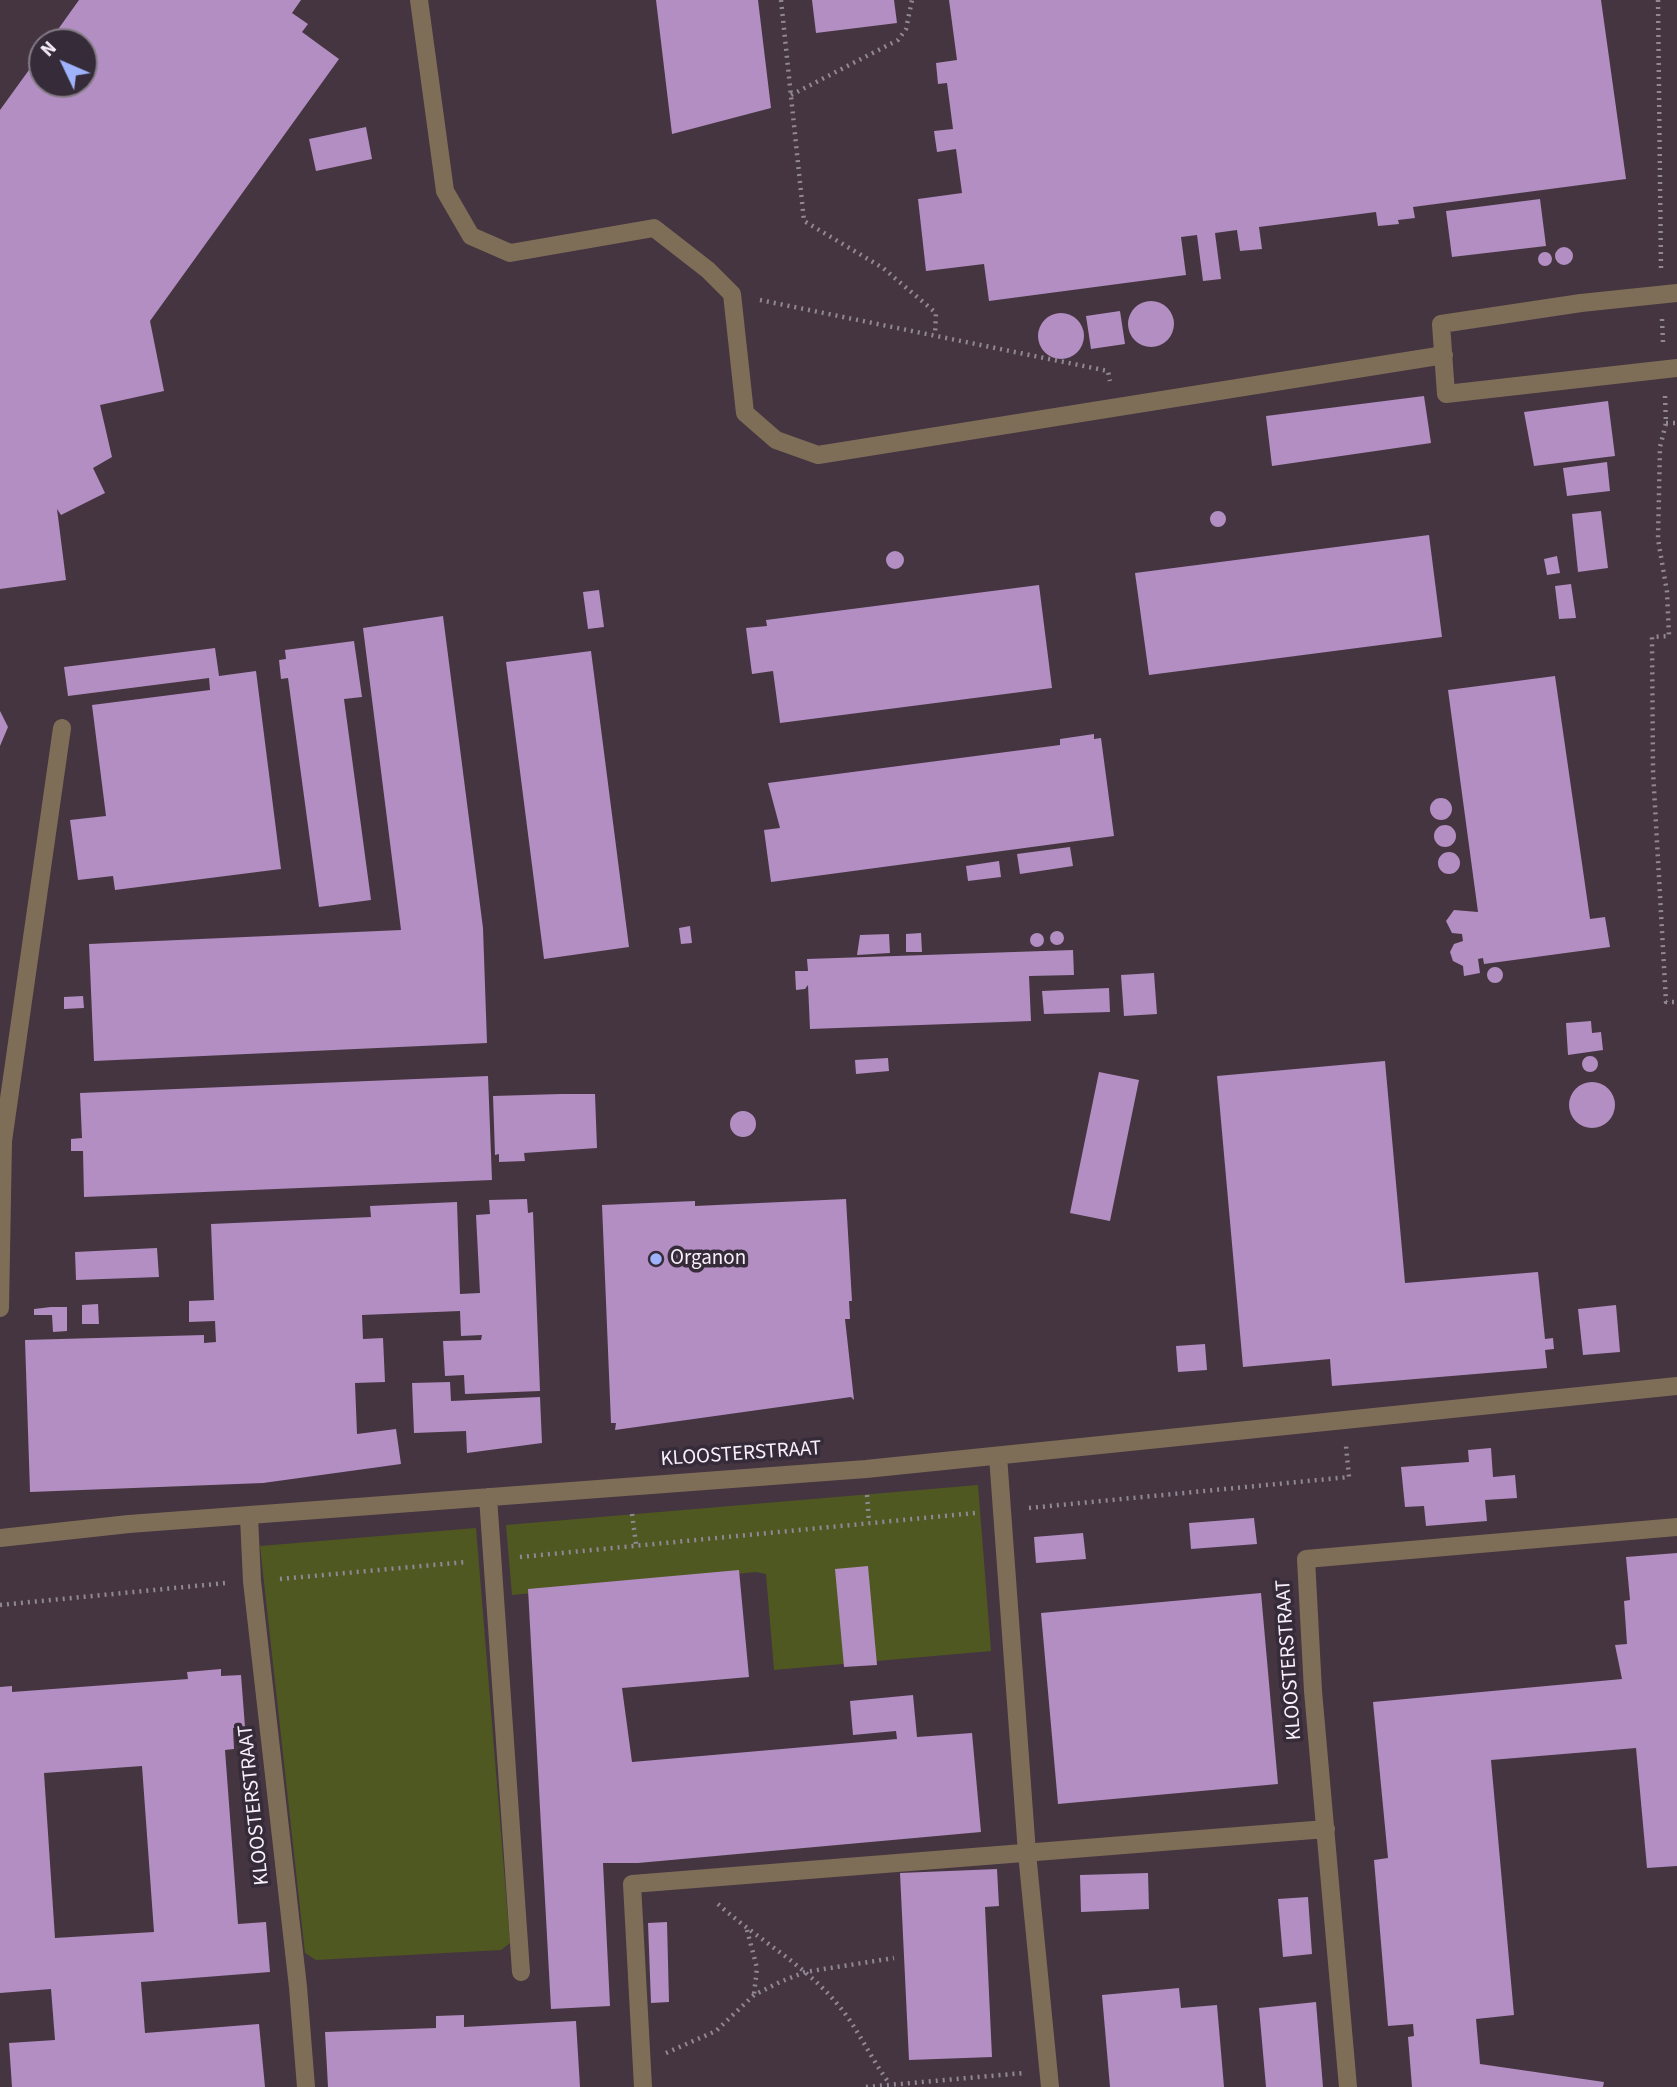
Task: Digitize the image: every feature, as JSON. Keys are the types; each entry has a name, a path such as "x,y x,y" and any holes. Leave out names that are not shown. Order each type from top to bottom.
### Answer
{"lane":[{"path":"419,0 445,191 471,236 510,253 654,229 708,270 732,294 745,413 776,440 818,455 1444,355"},
{"path":"1669,294 1581,303 1441,324 1446,394 1671,369"},
{"path":"0,1308 2,1141 62,727"},
{"name":"KLOOSTERSTRAAT","path":"0,1538 129,1524 866,1469 1677,1386"},
{"path":"998,1456 999,1511 1027,1853 1050,2079"},
{"path":"488,1497 521,1972"},
{"name":"KLOOSTERSTRAAT","path":"249,1517 253,1581 298,1987 306,2087"},
{"name":"KLOOSTERSTRAAT","path":"1348,2087 1306,1559 1677,1527"},
{"path":"643,2087 632,1884 1326,1829"}],"path":[{"path":"781,0 804,221 883,268 936,313 935,335"},
{"path":"791,95 898,40 906,29 912,0"},
{"path":"1658,0 1671,369 1666,423 1660,447 1658,539 1667,592 1669,636 1652,637 1653,771 1666,1002 1677,1002"},
{"path":"732,294 1108,371 1114,407"},
{"path":"1666,423 1677,423"},
{"path":"0,1605 1349,1477 1344,1421"},
{"path":"709,1878 713,1899 747,1930 805,1972 846,2014 890,2084"},
{"path":"747,1930 757,1968 754,1995"},
{"path":"642,2059 678,2050 716,2031 754,1995 805,1972 894,1958"},
{"path":"866,2087 1050,2079"}],"shaded area":[{"path":"0,0 1677,0 1677,2087 0,2087"}],"green space":[{"path":"978,1485 991,1651 774,1670 766,1574 756,1572 512,1595 506,1525"},
{"path":"476,1528 510,1943 501,1950 316,1960 305,1953 260,1546"}],"building":[{"path":"79,0 301,0 292,13 308,24 302,32 339,59 150,321 164,391 100,405 112,457 93,468 105,493 61,515 57,509 66,580 0,589 0,110 28,71 28,98 98,98 98,28 59,28"},
{"path":"656,0 758,0 771,108 672,134"},
{"path":"812,0 894,0 897,23 816,33"},
{"path":"949,0 1601,0 1626,179 1413,207 1415,218 1398,220 1399,224 1378,226 1376,212 1259,227 1262,249 1240,251 1237,230 1215,233 1221,279 1203,281 1197,235 1181,237 1186,275 989,301 984,264 926,271 918,199 962,193 956,149 937,152 934,131 953,129 947,83 938,84 936,63 957,60"},
{"path":"366,127 372,159 316,171 309,139"},
{"path":"1540,199 1546,246 1452,257 1446,211"},
{"path":"1564,247 1570,250 1573,256 1570,262 1564,265 1558,262 1555,256 1558,250"},
{"path":"1542,252 1548,252 1552,259 1548,266 1542,266 1538,262 1538,256"},
{"path":"1151,301 1160,302 1167,308 1173,315 1173,333 1167,340 1160,346 1151,347 1142,346 1135,340 1129,333 1128,324 1129,315 1135,308 1142,302"},
{"path":"1120,311 1125,344 1091,349 1086,316"},
{"path":"1061,313 1078,319 1084,336 1078,353 1061,359 1044,353 1038,336 1044,319"},
{"path":"1424,396 1431,443 1272,466 1266,416"},
{"path":"1608,401 1615,456 1534,466 1524,412"},
{"path":"1607,462 1610,491 1567,496 1563,468"},
{"path":"1218,511 1224,513 1224,525 1218,527 1212,525 1210,519 1212,513"},
{"path":"1601,511 1608,568 1578,572 1572,514"},
{"path":"1429,535 1442,637 1149,675 1135,573"},
{"path":"895,551 901,554 904,560 901,566 895,569 889,566 886,560 889,554"},
{"path":"1557,556 1560,573 1547,575 1544,559"},
{"path":"1571,584 1576,618 1559,619 1555,586"},
{"path":"1039,585 1052,688 780,723 773,671 752,674 746,628 767,626 766,620"},
{"path":"599,590 604,627 588,629 583,592"},
{"path":"443,616 483,928 487,1043 94,1061 89,944 401,930 363,628"},
{"path":"354,641 362,697 344,699 371,900 319,907 288,678 281,679 279,660 286,659 285,650"},
{"path":"215,648 219,676 256,671 281,869 115,890 113,876 78,880 70,820 106,816 92,705 210,690 209,678 68,696 64,667"},
{"path":"591,651 629,947 544,959 506,662"},
{"path":"1555,676 1590,919 1605,917 1610,947 1484,964 1483,958 1478,959 1480,973 1464,976 1463,966 1453,961 1450,952 1454,944 1463,941 1462,934 1452,933 1446,921 1454,910 1478,912 1448,690"},
{"path":"0,711 8,727 0,746"},
{"path":"1094,734 1094,739 1101,738 1114,836 771,882 764,830 780,828 768,783 1060,745 1060,739"},
{"path":"1441,798 1449,801 1452,809 1449,817 1441,820 1433,817 1430,809 1433,801"},
{"path":"1445,825 1453,828 1456,836 1453,844 1445,847 1437,844 1434,836 1437,828"},
{"path":"1070,847 1073,866 1020,874 1017,854"},
{"path":"1449,852 1457,855 1460,863 1457,871 1449,874 1441,871 1438,863 1441,855"},
{"path":"999,861 1001,877 968,881 966,866"},
{"path":"690,926 692,943 681,944 679,928"},
{"path":"1054,931 1060,931 1064,938 1060,945 1054,945 1050,941 1050,935"},
{"path":"921,933 922,952 906,952 906,934"},
{"path":"1034,933 1040,933 1044,940 1040,947 1034,947 1030,943 1030,937"},
{"path":"889,934 890,953 857,955 860,935"},
{"path":"1073,950 1074,975 1029,976 1031,1021 810,1029 808,985 805,989 796,990 795,971 808,971 807,959"},
{"path":"1495,967 1501,969 1501,981 1495,983 1489,981 1487,975 1489,969"},
{"path":"1154,973 1157,1014 1124,1016 1121,975"},
{"path":"1109,988 1110,1012 1044,1014 1042,991"},
{"path":"83,996 84,1008 64,1009 64,997"},
{"path":"1591,1021 1592,1033 1601,1032 1603,1050 1568,1055 1566,1023"},
{"path":"1590,1056 1596,1058 1596,1070 1590,1072 1584,1070 1582,1064 1584,1058"},
{"path":"888,1058 889,1071 856,1074 855,1060"},
{"path":"1385,1061 1405,1283 1538,1272 1545,1339 1553,1338 1554,1349 1545,1350 1547,1368 1332,1386 1330,1359 1243,1367 1217,1076"},
{"path":"1099,1072 1139,1080 1110,1221 1070,1213"},
{"path":"488,1076 492,1180 84,1197 83,1151 71,1151 71,1139 82,1138 80,1093"},
{"path":"1592,1082 1608,1089 1615,1105 1608,1121 1592,1128 1576,1121 1569,1105 1576,1089"},
{"path":"595,1094 597,1148 524,1153 525,1161 499,1162 499,1154 495,1155 493,1096"},
{"path":"743,1111 752,1115 756,1124 752,1133 743,1137 734,1133 730,1124 734,1115"},
{"path":"527,1199 528,1213 533,1212 540,1391 465,1394 464,1375 445,1376 443,1341 481,1340 482,1335 461,1336 460,1311 362,1315 363,1339 383,1338 385,1382 355,1383 357,1434 396,1429 401,1464 263,1483 30,1492 25,1340 204,1335 204,1343 216,1342 215,1321 189,1322 189,1301 214,1300 211,1224 371,1217 370,1206 457,1202 460,1294 480,1293 476,1215 490,1214 489,1200"},
{"path":"846,1199 852,1301 849,1301 850,1319 845,1319 854,1400 851,1397 615,1430 616,1423 611,1423 602,1205 695,1201 695,1206"},
{"path":"157,1248 159,1277 76,1280 75,1252"},
{"path":"98,1304 99,1324 82,1324 82,1305"},
{"path":"1616,1305 1620,1352 1583,1355 1578,1309"},
{"path":"67,1307 67,1331 53,1332 52,1315 34,1315 34,1309"},
{"path":"1205,1344 1207,1370 1178,1372 1176,1346"},
{"path":"450,1382 451,1401 540,1397 542,1443 467,1453 466,1431 414,1433 412,1383"},
{"path":"1491,1448 1493,1477 1515,1475 1517,1498 1485,1500 1487,1521 1426,1526 1424,1506 1405,1507 1401,1467 1469,1462 1468,1450"},
{"path":"1254,1518 1257,1544 1191,1549 1189,1523"},
{"path":"1083,1533 1086,1559 1036,1563 1034,1537"},
{"path":"1677,1553 1677,1866 1647,1868 1636,1748 1491,1760 1514,2015 1476,2019 1480,2064 1604,2082 1603,2087 1412,2087 1408,2037 1414,2036 1413,2024 1388,2026 1374,1860 1388,1858 1373,1702 1622,1679 1615,1645 1627,1644 1624,1601 1630,1600 1626,1557"},
{"path":"868,1566 877,1665 844,1667 835,1569"},
{"path":"739,1570 749,1677 622,1688 632,1762 897,1739 896,1731 853,1735 850,1701 913,1695 917,1737 972,1733 981,1832 638,1863 603,1863 610,2006 551,2009 528,1589"},
{"path":"1261,1593 1278,1784 1058,1804 1041,1613"},
{"path":"221,1669 221,1676 241,1675 245,1727 233,1728 234,1749 225,1750 238,1924 266,1922 270,1972 141,1982 145,2033 259,2024 265,2087 12,2087 9,2043 55,2040 51,1989 0,1993 0,1687 12,1686 12,1692 188,1679 187,1672","holes":["142,1766 154,1932 55,1938 44,1773"]},
{"path":"997,1869 999,1906 985,1907 992,2057 909,2060 900,1873"},
{"path":"1148,1873 1149,1909 1081,1912 1080,1875"},
{"path":"1308,1897 1312,1954 1283,1957 1278,1899"},
{"path":"667,1922 669,2002 651,2003 648,1923"},
{"path":"1179,1988 1181,2008 1217,2005 1224,2087 1110,2087 1102,1995"},
{"path":"1316,2002 1323,2087 1266,2087 1259,2008"},
{"path":"464,2015 464,2027 576,2021 580,2087 328,2087 325,2032 436,2028 436,2016"}],"place":[{"name":"Organon","path":"656,1259"}]}
